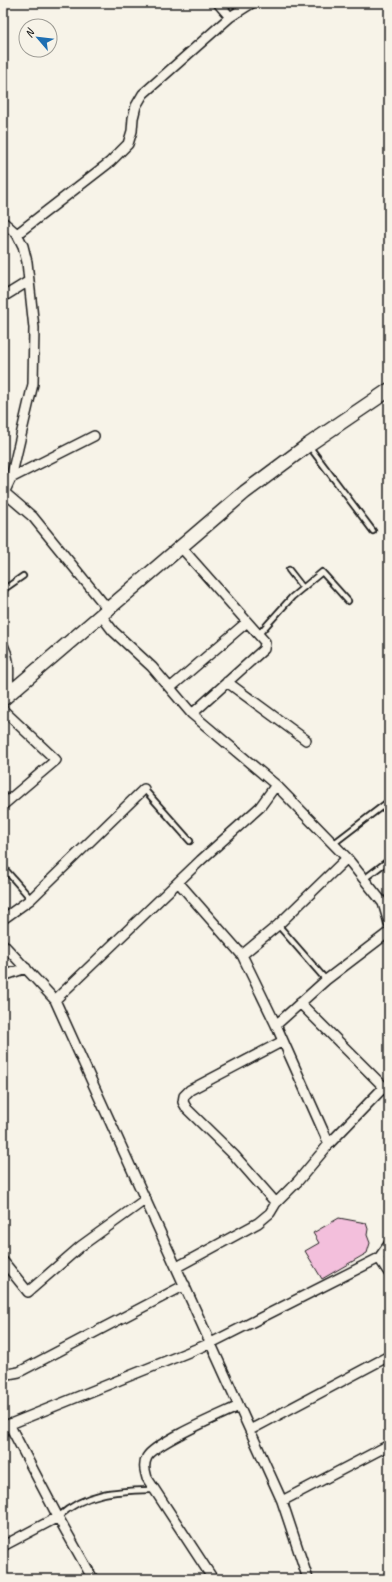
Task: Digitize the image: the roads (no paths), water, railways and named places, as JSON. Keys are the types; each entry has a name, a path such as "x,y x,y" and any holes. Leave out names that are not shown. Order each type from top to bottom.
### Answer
{"main road":[{"path":"6,696 245,492 308,445 389,390"}],"street":[{"path":"218,3 230,17"},
{"path":"17,234 110,162 128,144 132,131 136,106 143,94 230,17 252,3"},
{"path":"3,222 17,234 23,246 27,262 34,328 32,384 6,488"},
{"path":"3,297 29,281"},
{"path":"6,488 94,436"},
{"path":"6,488 33,517 104,611 113,631 152,667 192,714 276,785 334,844 383,903 389,923"},
{"path":"180,546 265,642 264,649 192,714"},
{"path":"170,688 247,622"},
{"path":"3,645 10,664 7,678 6,696"},
{"path":"227,682 306,740"},
{"path":"3,710 56,760 3,805"},
{"path":"55,1000 178,882 260,807 276,785"},
{"path":"3,919 30,899 144,790"},
{"path":"242,956 278,925 347,858"},
{"path":"178,882 242,956 276,1025 330,1144"},
{"path":"276,1025 326,980 387,936"},
{"path":"3,944 55,1000 282,1501 308,1579"},
{"path":"3,976 26,968"},
{"path":"177,1267 258,1223 270,1213 276,1203 298,1181 330,1144 386,1090 300,1003"},
{"path":"276,1203 234,1155 187,1109 183,1102 184,1096 190,1090 283,1041"},
{"path":"3,1261 28,1292 81,1246 146,1200"},
{"path":"94,1579 6,1425 211,1343 379,1258 389,1244"},
{"path":"379,1258 389,1273"},
{"path":"3,1375 19,1372 185,1285"},
{"path":"250,1430 389,1356"},
{"path":"212,1579 154,1490 147,1478 144,1468 146,1459 151,1451 239,1406"},
{"path":"282,1501 389,1445"},
{"path":"3,1546 58,1518"},
{"path":"385,1579 389,1577"}],"lane":[{"path":"308,445 373,531"},
{"path":"289,570 303,588"},
{"path":"258,635 292,597 322,572 348,601"},
{"path":"3,590 23,576"},
{"path":"144,790 190,841"},
{"path":"334,844 389,801"},
{"path":"364,879 389,860"},
{"path":"3,867 30,899"},
{"path":"278,925 326,980"},
{"path":"58,1518 81,1501 97,1495 115,1491 154,1490"}]}
